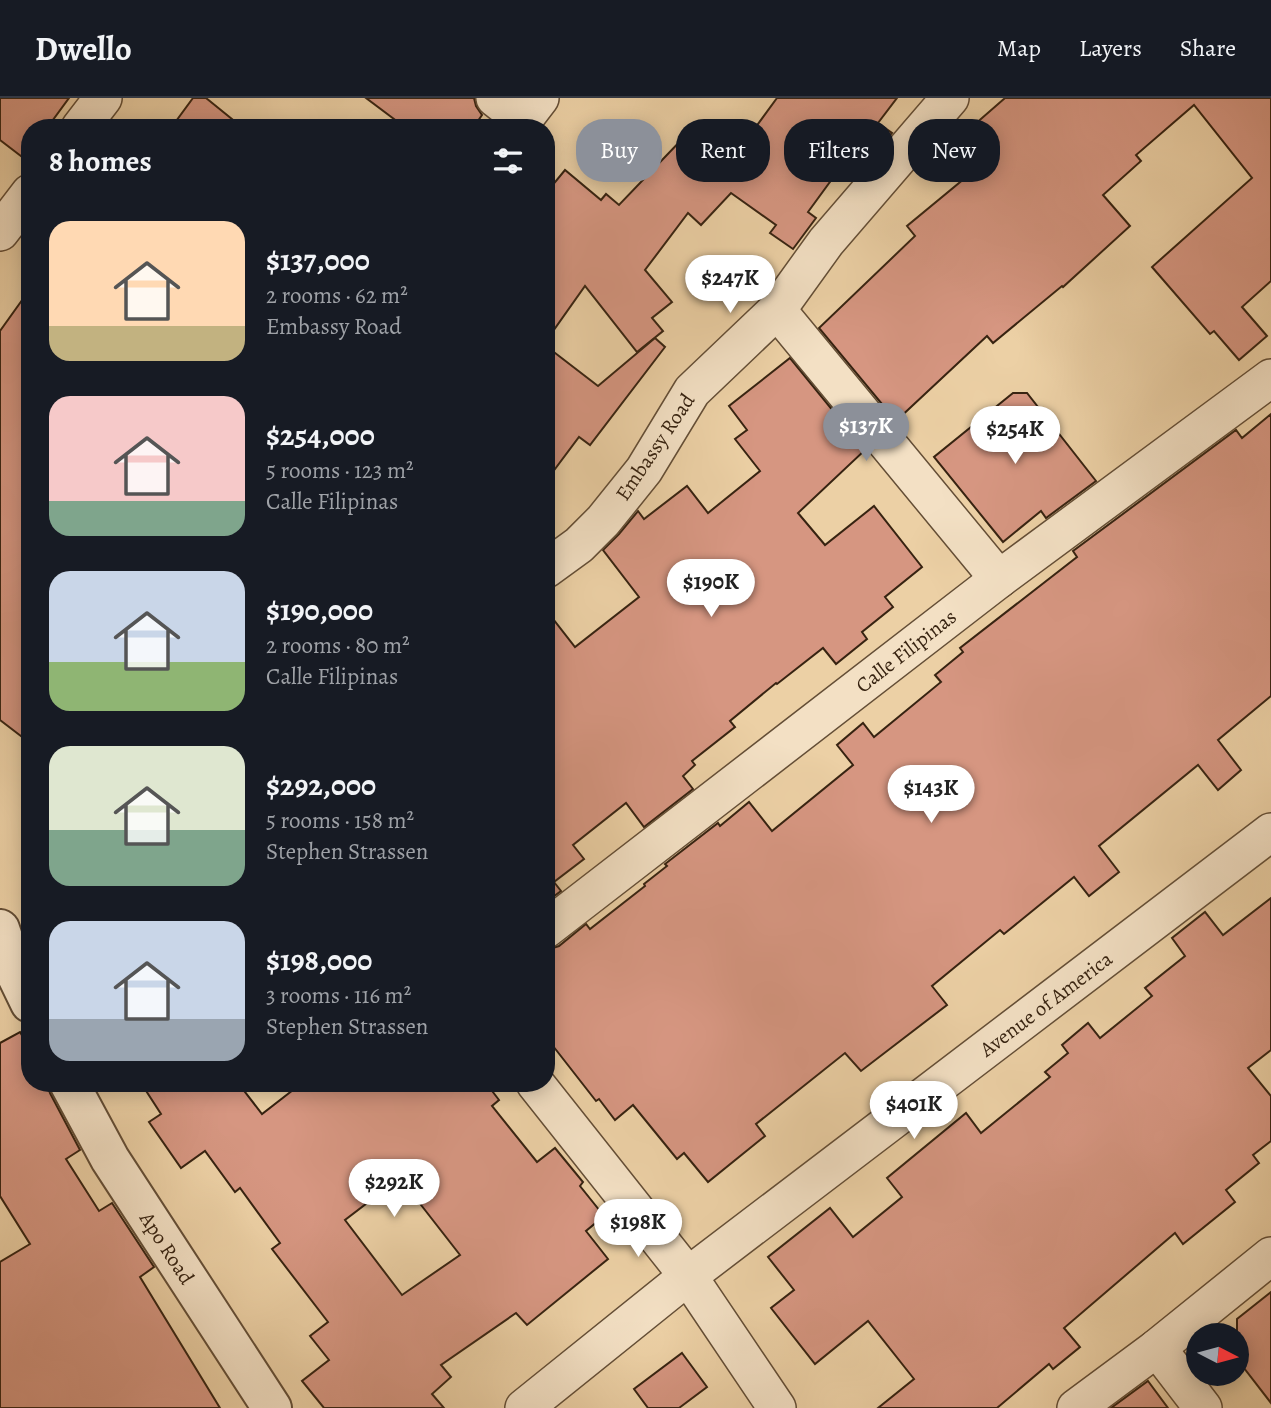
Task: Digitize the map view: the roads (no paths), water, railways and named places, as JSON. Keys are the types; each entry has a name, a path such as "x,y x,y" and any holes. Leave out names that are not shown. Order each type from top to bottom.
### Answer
{"street":[{"path":"87,119 103,98"},
{"path":"495,98 527,115"},
{"name":"Embassy Road","path":"555,562 579,545 603,521 643,470 692,391 777,310 827,242 950,98"},
{"path":"0,232 21,205"},
{"path":"777,310 999,579"},
{"name":"Calle Filipinas","path":"555,922 999,579 1271,378"},
{"name":"Avenue of America","path":"524,1408 688,1276 1271,832"},
{"path":"0,929 21,984"},
{"name":"Apo Road","path":"74,1092 110,1159 272,1408"},
{"path":"541,1092 688,1276 777,1408"},
{"path":"1076,1408 1157,1348 1271,1256"},
{"path":"1157,1348 1203,1408"}]}
